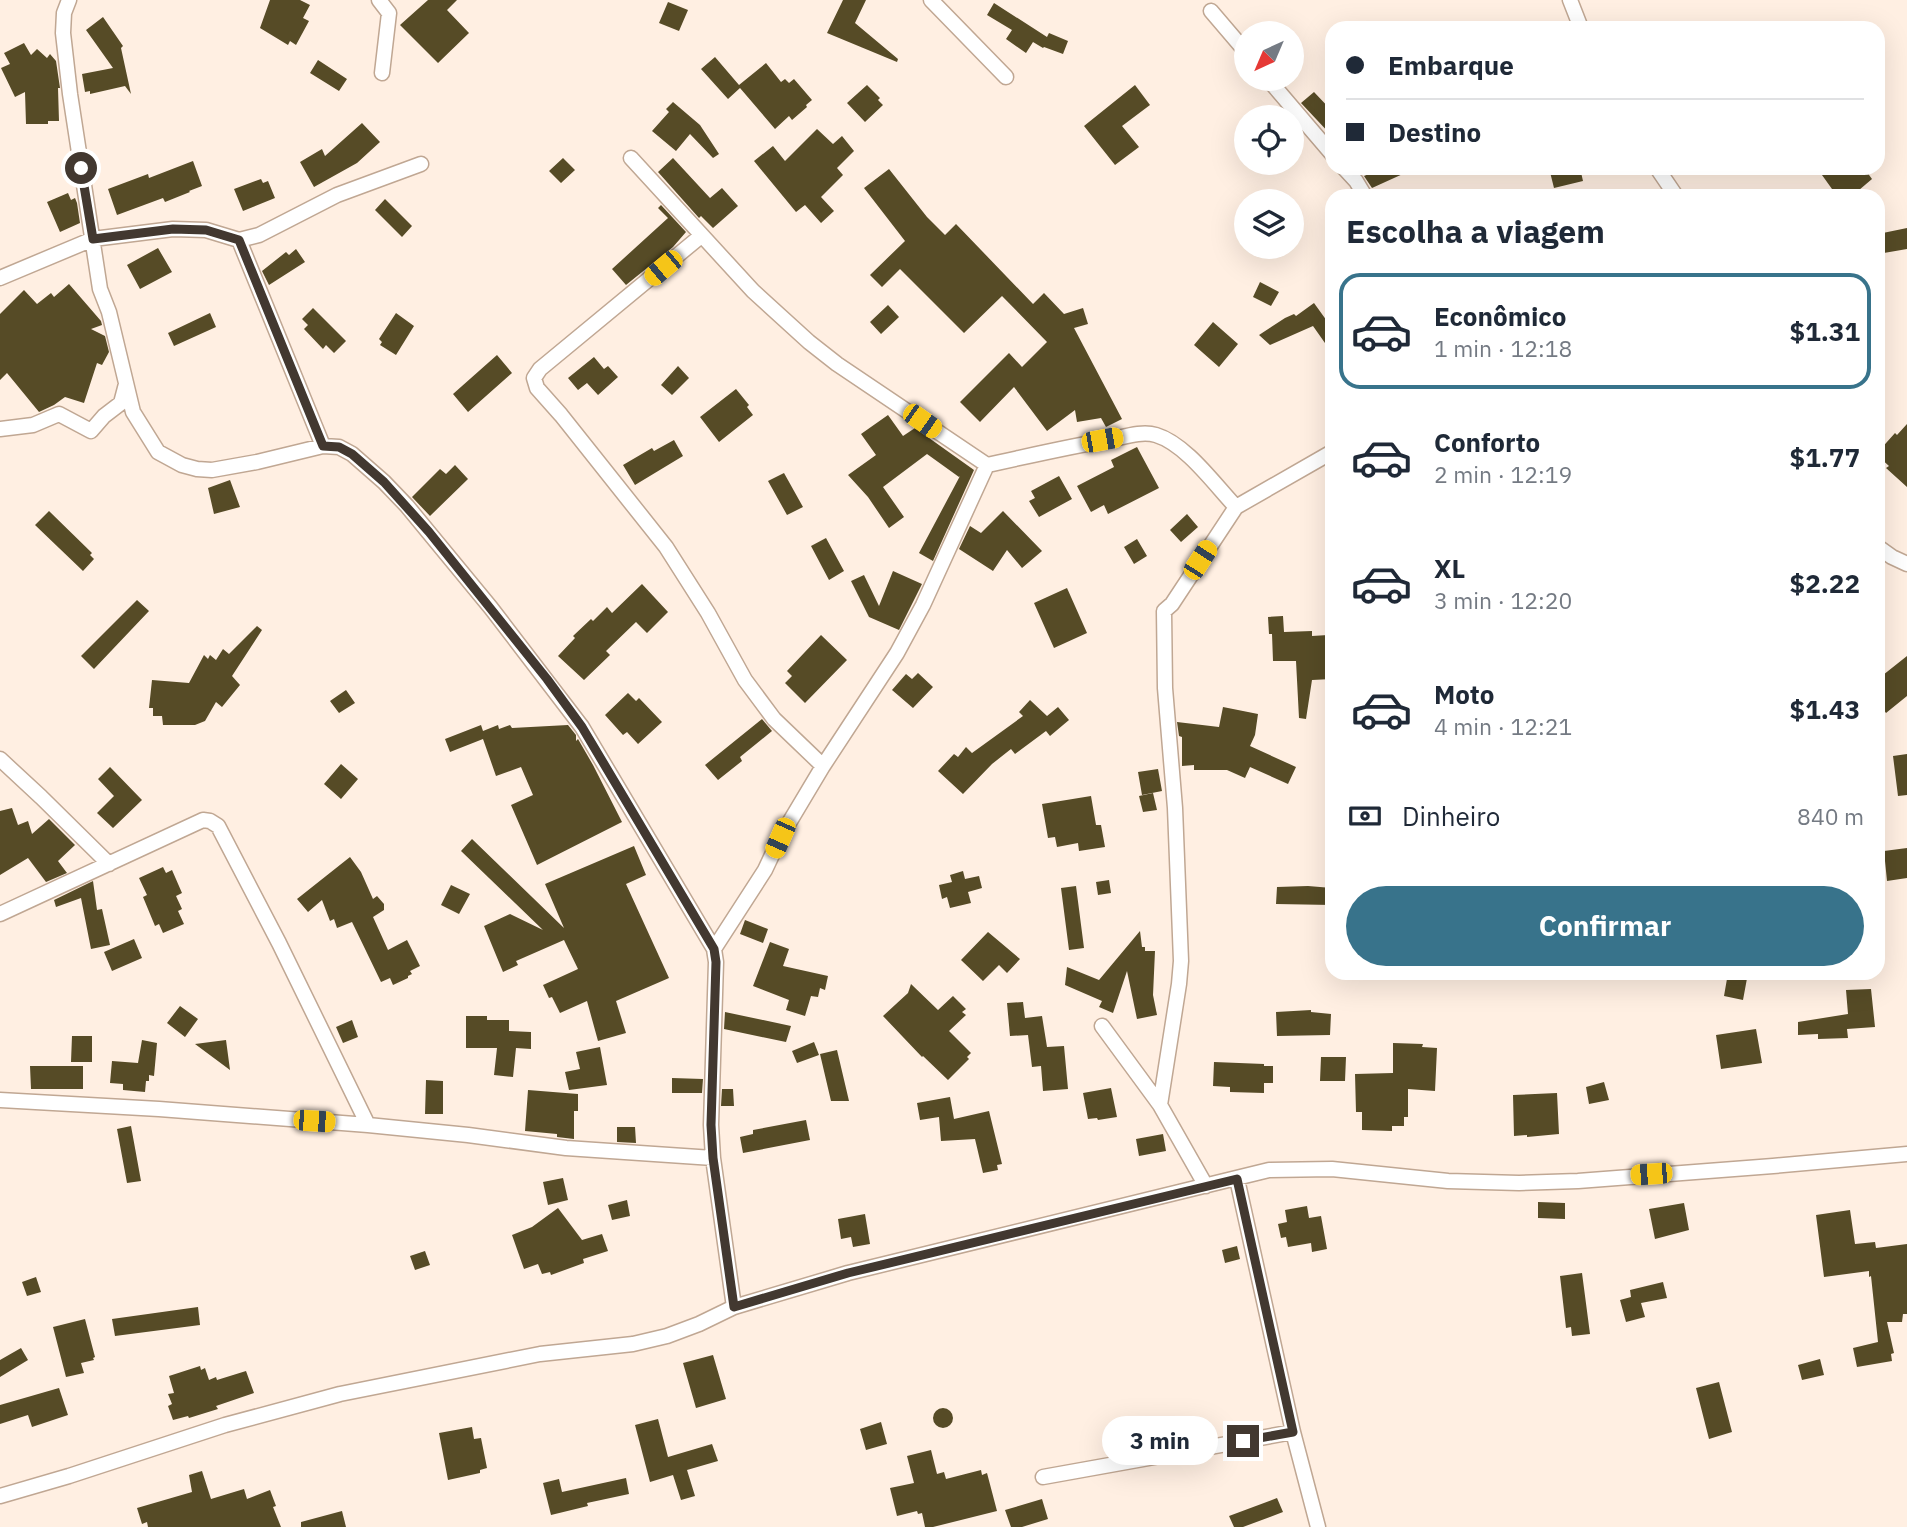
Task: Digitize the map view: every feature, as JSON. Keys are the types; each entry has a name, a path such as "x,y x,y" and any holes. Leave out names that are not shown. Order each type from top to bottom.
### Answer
{"street":[{"path":"69,0 64,13 63,33 100,289 109,312 133,412 149,440 158,452 182,465 212,470 323,446 339,447 352,454 384,482 437,541 539,668 582,727 714,949 716,962 711,1125 713,1158 734,1307"},
{"path":"379,0 389,13 382,73"},
{"path":"931,0 1006,77"},
{"path":"1578,21 1571,3 1586,0"},
{"path":"1211,11 1234,38"},
{"path":"1278,91 1325,146"},
{"path":"631,158 753,291 809,342 837,364 987,465 1084,443 1140,434 1155,435 1186,454 1236,507"},
{"path":"0,278 93,239 173,229 206,230 239,240 259,235 337,195 421,164"},
{"path":"701,236 540,369 534,382 666,547 708,613 745,680 774,719 823,766"},
{"path":"239,240 323,446"},
{"path":"0,429 33,425 59,414 91,431 121,403 127,381"},
{"path":"1160,1105 1181,961 1164,611 1172,604 1236,507 1325,456"},
{"path":"714,949 765,870 780,838 823,766 897,653 923,605 987,465"},
{"path":"1885,558 1907,564"},
{"path":"0,759 109,864"},
{"path":"0,914 202,820 210,821 218,827 279,943 368,1125"},
{"path":"1102,1026 1160,1105 1206,1186"},
{"path":"0,1100 368,1125 566,1148 713,1158"},
{"path":"0,1496 225,1425 340,1394 540,1354 633,1344 667,1336 734,1307 848,1273 1269,1170 1332,1169 1448,1181 1519,1183 1578,1181 1907,1154"},
{"path":"1237,1179 1293,1432 1318,1527"},
{"path":"1042,1477 1293,1432"}],"building":[{"path":"270,0 300,0 310,5 303,18 309,21 296,45 290,41 288,45 260,28"},
{"path":"428,0 457,0 447,10 469,33 438,63 400,25"},
{"path":"843,0 866,0 855,23 898,59 897,62 827,33"},
{"path":"668,2 688,10 679,31 659,23"},
{"path":"994,3 1047,37 1049,33 1068,41 1063,54 1033,42 1026,53 1006,39 1012,30 987,15"},
{"path":"103,17 123,46 121,48 131,94 125,86 90,94 90,91 85,92 82,74 113,68 86,30"},
{"path":"24,43 31,55 37,49 47,58 50,54 56,61 60,88 59,121 26,124 25,92 15,97 1,68 10,64 4,53"},
{"path":"715,57 739,85 766,63 781,82 785,79 789,83 794,79 812,100 792,120 789,116 775,129 740,88 728,99 701,69"},
{"path":"318,60 347,79 339,91 310,73"},
{"path":"867,85 883,105 865,122 847,103"},
{"path":"1135,85 1150,105 1122,126 1139,147 1115,165 1084,126"},
{"path":"1314,92 1325,104 1325,129 1304,105 1301,103"},
{"path":"673,102 700,125 719,154 713,158 690,134 676,151 652,131 669,112 666,109"},
{"path":"362,123 380,142 357,163 314,187 300,162 322,149 325,156"},
{"path":"817,129 833,144 842,136 854,151 837,168 843,175 821,197 834,211 821,223 805,205 796,212 754,161 773,146 785,161"},
{"path":"563,158 575,170 561,183 549,171"},
{"path":"673,158 710,198 722,188 738,206 713,228 701,216 699,218 658,172"},
{"path":"193,161 202,186 165,202 163,198 117,215 108,189 148,174 149,178"},
{"path":"889,169 945,235 956,224 1033,304 1044,293 1064,314 1083,308 1088,324 1074,328 1122,419 1106,427 1101,418 1077,422 1075,410 1047,431 1014,387 980,422 960,402 1009,353 1022,367 1047,342 1002,296 964,333 900,269 882,287 870,275 905,241 864,188"},
{"path":"1366,175 1401,175 1372,188 1364,176"},
{"path":"1551,175 1582,175 1583,181 1554,188"},
{"path":"1822,175 1869,175 1872,179 1860,189 1832,189"},
{"path":"261,179 263,183 268,181 275,198 243,211 234,189"},
{"path":"68,193 71,200 75,198 77,203 80,223 60,232 47,202"},
{"path":"385,199 412,226 402,237 375,210"},
{"path":"661,205 686,232 673,247 626,285 612,269 668,218 658,208"},
{"path":"1907,228 1907,249 1885,253 1885,233"},
{"path":"158,248 172,272 140,289 127,265"},
{"path":"296,249 305,262 269,285 262,271 286,252 289,255"},
{"path":"1260,282 1279,292 1271,306 1253,297"},
{"path":"69,284 101,321 102,325 91,329 105,336 109,352 102,365 97,363 84,403 65,397 39,412 7,373 0,380 0,314 24,290 37,304 51,293 54,297"},
{"path":"1314,303 1325,318 1325,343 1313,326 1270,345 1259,335 1285,318 1294,314 1296,316"},
{"path":"888,305 899,317 881,334 870,322"},
{"path":"313,308 346,341 334,353 326,345 323,349 304,329 308,325 302,319"},
{"path":"210,313 216,327 174,346 168,333"},
{"path":"396,313 414,326 396,355 380,345 382,342 379,339"},
{"path":"1213,322 1238,344 1219,367 1194,345"},
{"path":"497,355 512,373 468,412 453,394"},
{"path":"594,357 604,369 608,366 618,377 598,395 587,383 578,390 568,378"},
{"path":"678,366 689,378 672,395 661,385"},
{"path":"736,389 749,405 747,407 753,415 719,442 700,417"},
{"path":"888,415 903,436 915,428 974,470 933,561 919,553 960,476 927,454 883,487 904,517 889,528 868,497 848,475 876,455 861,434"},
{"path":"1907,424 1907,487 1886,468 1889,466 1885,462 1885,444 1895,433 1897,435"},
{"path":"674,440 683,456 635,485 623,465 652,448 654,451"},
{"path":"1137,447 1159,488 1108,514 1104,505 1091,512 1077,486 1114,467 1111,460"},
{"path":"455,465 468,479 430,516 412,497 440,469 446,474"},
{"path":"784,473 803,507 787,515 768,481"},
{"path":"1059,476 1072,499 1039,517 1029,501 1035,498 1031,491"},
{"path":"230,480 240,507 214,514 208,488"},
{"path":"49,511 92,553 90,555 94,559 83,571 35,525"},
{"path":"1003,511 1042,551 1022,568 1007,550 993,571 959,549 970,526 981,533"},
{"path":"1187,514 1198,527 1181,542 1170,530"},
{"path":"826,538 844,571 829,580 811,546"},
{"path":"1137,539 1147,556 1134,564 1124,547"},
{"path":"893,571 922,584 899,630 869,617 851,581 864,575 879,606"},
{"path":"642,584 668,612 647,633 636,622 606,651 610,655 584,680 558,656 575,638 573,636 591,619 593,621 607,607 612,613"},
{"path":"1067,588 1087,633 1054,648 1034,603"},
{"path":"137,600 149,611 94,669 81,656"},
{"path":"1283,616 1284,632 1312,631 1312,636 1325,635 1325,679 1312,680 1306,719 1299,718 1296,661 1273,661 1268,617"},
{"path":"257,626 262,630 232,676 240,685 222,707 216,702 205,721 195,725 163,725 162,716 153,716 153,708 149,708 152,680 189,683 204,655 208,659 210,655 216,660 223,649 229,654"},
{"path":"821,635 847,660 805,703 785,683 792,676 787,671"},
{"path":"1907,656 1907,696 1886,713 1885,712 1885,673"},
{"path":"918,673 933,687 913,708 892,690 906,674 912,679"},
{"path":"346,690 355,703 339,713 330,701"},
{"path":"628,693 636,701 639,698 662,722 638,744 627,732 623,735 605,715"},
{"path":"1030,700 1047,716 1058,707 1069,720 1050,736 1046,731 1015,754 1011,749 963,794 938,771 954,754 958,757 966,747 972,753 1023,716 1019,712"},
{"path":"1223,707 1258,714 1255,735 1250,746 1296,767 1288,784 1250,767 1245,778 1227,770 1194,770 1194,765 1182,766 1182,737 1179,736 1177,722 1219,727"},
{"path":"762,719 772,731 740,757 742,761 718,780 705,765"},
{"path":"481,725 483,731 498,725 499,729 510,725 512,728 568,725 593,765 622,822 537,865 511,805 533,795 521,767 496,776 483,739 450,752 445,739"},
{"path":"1907,754 1907,795 1898,796 1893,756"},
{"path":"341,764 358,779 341,799 324,784"},
{"path":"110,767 142,800 113,828 97,813 114,796 98,779"},
{"path":"1158,769 1162,791 1142,795 1138,772"},
{"path":"1153,793 1157,810 1143,812 1139,796"},
{"path":"1091,796 1096,825 1101,825 1105,847 1079,851 1078,843 1057,847 1055,837 1048,838 1042,804"},
{"path":"12,808 18,825 28,821 32,834 49,819 75,845 58,861 67,873 46,882 28,858 0,875 0,811"},
{"path":"472,839 564,928 545,884 634,846 646,875 626,884 669,978 616,1001 626,1033 598,1041 587,1001 560,1013 552,997 549,998 543,985 578,969 564,940 516,961 518,965 503,972 484,926 510,914 543,930 461,851"},
{"path":"1907,848 1907,878 1887,881 1885,851"},
{"path":"350,857 361,872 373,899 377,896 384,904 384,910 373,917 388,950 407,940 420,966 410,971 412,974 408,978 393,985 390,978 381,982 352,922 337,928 334,919 330,921 322,900 308,912 297,899"},
{"path":"163,867 166,873 172,870 182,893 176,896 182,909 178,911 184,924 163,933 159,924 155,926 143,897 147,895 139,878"},
{"path":"963,871 965,879 979,876 982,888 968,892 971,903 950,908 947,897 942,899 939,885 952,882 950,875"},
{"path":"1109,880 1111,893 1098,895 1096,882"},
{"path":"93,881 97,910 102,909 110,945 91,949 81,898 56,907 54,900"},
{"path":"451,885 470,894 459,914 441,905"},
{"path":"1076,886 1084,948 1069,950 1061,888"},
{"path":"1277,887 1325,887 1325,905 1276,904"},
{"path":"745,920 768,929 763,943 740,934"},
{"path":"1140,931 1145,951 1155,951 1153,995 1157,1015 1137,1019 1127,971 1113,1013 1099,1007 1102,1001 1065,985 1067,967 1099,980"},
{"path":"988,932 1020,959 1007,973 999,965 983,981 961,960"},
{"path":"134,939 142,958 112,971 104,952"},
{"path":"770,942 789,949 783,966 828,976 825,990 820,988 818,997 811,996 805,1016 786,1010 789,1000 753,986"},
{"path":"1727,980 1747,980 1743,1000 1724,996"},
{"path":"911,984 938,1010 953,996 966,1009 962,1012 966,1015 949,1031 971,1053 967,1057 969,1059 948,1080 883,1016 908,993"},
{"path":"1871,989 1875,1027 1847,1029 1848,1038 1818,1039 1818,1034 1798,1035 1798,1022 1848,1014 1846,990"},
{"path":"1023,1002 1025,1018 1042,1016 1047,1047 1064,1046 1068,1089 1043,1091 1041,1066 1032,1067 1028,1035 1010,1036 1007,1003"},
{"path":"180,1006 198,1019 185,1037 167,1023"},
{"path":"1311,1010 1331,1014 1330,1035 1277,1036 1276,1012"},
{"path":"725,1012 791,1026 786,1042 724,1029"},
{"path":"466,1016 509,1020 509,1031 531,1032 531,1049 516,1048 513,1077 494,1075 497,1048 466,1048"},
{"path":"352,1020 358,1037 343,1043 336,1027"},
{"path":"1756,1029 1762,1063 1721,1069 1716,1035"},
{"path":"72,1036 92,1036 92,1062 71,1062"},
{"path":"142,1040 157,1043 154,1076 149,1075 145,1092 123,1090 123,1084 110,1083 112,1061 138,1063"},
{"path":"226,1040 230,1070 195,1044"},
{"path":"814,1042 819,1055 797,1063 792,1051"},
{"path":"1393,1043 1423,1044 1422,1047 1437,1048 1435,1091 1408,1089 1408,1117 1404,1117 1404,1126 1392,1126 1392,1131 1362,1130 1362,1112 1356,1112 1355,1074 1393,1073"},
{"path":"600,1047 607,1085 569,1090 565,1072 580,1069 576,1052"},
{"path":"837,1050 849,1101 831,1101 820,1054"},
{"path":"1321,1057 1346,1057 1345,1081 1320,1081"},
{"path":"1214,1062 1273,1066 1273,1083 1264,1083 1264,1093 1230,1092 1230,1087 1213,1086"},
{"path":"30,1066 83,1066 83,1089 31,1089"},
{"path":"672,1078 703,1079 702,1093 672,1093"},
{"path":"426,1080 443,1081 443,1114 425,1114"},
{"path":"1604,1082 1609,1100 1589,1104 1586,1087"},
{"path":"1111,1088 1117,1117 1088,1119 1083,1093"},
{"path":"722,1089 733,1089 734,1106 721,1106"},
{"path":"528,1090 578,1094 578,1111 574,1111 574,1139 557,1137 557,1134 525,1131"},
{"path":"1557,1093 1559,1134 1514,1136 1513,1095"},
{"path":"950,1097 954,1119 989,1111 1002,1164 997,1165 998,1170 983,1173 975,1139 941,1141 939,1117 920,1120 917,1103"},
{"path":"806,1120 810,1140 743,1153 740,1137 753,1134 753,1130"},
{"path":"131,1126 141,1181 127,1183 117,1129"},
{"path":"617,1127 635,1127 636,1143 617,1142"},
{"path":"1163,1134 1166,1151 1139,1156 1136,1139"},
{"path":"563,1178 568,1200 548,1205 543,1182"},
{"path":"627,1200 630,1216 612,1220 608,1205"},
{"path":"1538,1202 1565,1203 1565,1219 1538,1218"},
{"path":"1684,1203 1689,1230 1655,1239 1649,1209"},
{"path":"1307,1206 1309,1218 1321,1216 1327,1249 1312,1252 1311,1243 1288,1247 1286,1237 1281,1238 1278,1224 1287,1222 1285,1210"},
{"path":"558,1208 582,1240 602,1234 608,1251 583,1259 584,1263 551,1275 550,1272 542,1274 538,1264 524,1269 512,1235 532,1227"},
{"path":"1850,1210 1855,1244 1875,1242 1876,1248 1907,1244 1907,1314 1903,1314 1902,1322 1887,1322 1894,1353 1891,1354 1892,1361 1857,1367 1853,1348 1878,1342 1871,1276 1869,1277 1869,1271 1824,1277 1816,1215"},
{"path":"865,1214 870,1244 853,1247 851,1237 841,1239 838,1219"},
{"path":"1237,1246 1240,1259 1225,1263 1222,1250"},
{"path":"425,1251 430,1265 415,1270 410,1256"},
{"path":"1582,1273 1590,1334 1572,1336 1571,1327 1566,1328 1560,1276"},
{"path":"36,1277 41,1292 27,1296 22,1282"},
{"path":"1663,1282 1667,1298 1641,1303 1645,1317 1626,1322 1620,1300 1631,1297 1630,1290"},
{"path":"198,1307 200,1325 115,1336 112,1319"},
{"path":"85,1319 95,1357 94,1360 81,1363 84,1373 66,1377 53,1327"},
{"path":"21,1348 28,1360 0,1377 0,1360"},
{"path":"713,1355 726,1399 696,1408 683,1363"},
{"path":"1820,1359 1824,1375 1802,1380 1798,1365"},
{"path":"200,1366 201,1370 205,1368 209,1380 246,1371 254,1393 216,1406 218,1409 173,1420 168,1406 172,1404 168,1394 174,1393 169,1376"},
{"path":"1719,1382 1732,1432 1709,1439 1696,1388"},
{"path":"59,1388 68,1415 32,1427 28,1415 0,1424 0,1405"},
{"path":"943,1408 950,1411 953,1418 950,1425 943,1428 936,1425 933,1418 936,1411"},
{"path":"658,1419 668,1457 712,1444 718,1461 687,1470 695,1496 681,1500 673,1475 650,1482 635,1425"},
{"path":"881,1422 887,1444 866,1450 860,1429"},
{"path":"472,1427 474,1439 481,1438 487,1468 480,1470 480,1473 448,1480 439,1433"},
{"path":"931,1450 937,1474 944,1472 946,1479 981,1470 982,1475 987,1473 997,1511 933,1527 925,1527 922,1513 918,1514 917,1511 897,1516 890,1488 914,1483 907,1456"},
{"path":"202,1471 211,1499 244,1489 247,1499 270,1490 281,1527 148,1527 147,1522 142,1524 137,1508 192,1492 189,1475"},
{"path":"626,1478 629,1494 587,1503 588,1506 551,1515 543,1483 559,1479 562,1492"},
{"path":"1277,1498 1283,1512 1243,1527 1234,1527 1229,1516"},
{"path":"1042,1499 1048,1519 1022,1527 1011,1527 1005,1510"},
{"path":"342,1511 346,1527 301,1527 301,1522"}],"route":[{"path":"81,168 93,239 173,229 206,230 239,240 323,446 339,447 352,454 384,482 429,532 547,679 582,727 714,949 716,962 711,1125 713,1158 734,1307 848,1273 1237,1179 1293,1432 1243,1441"}]}
